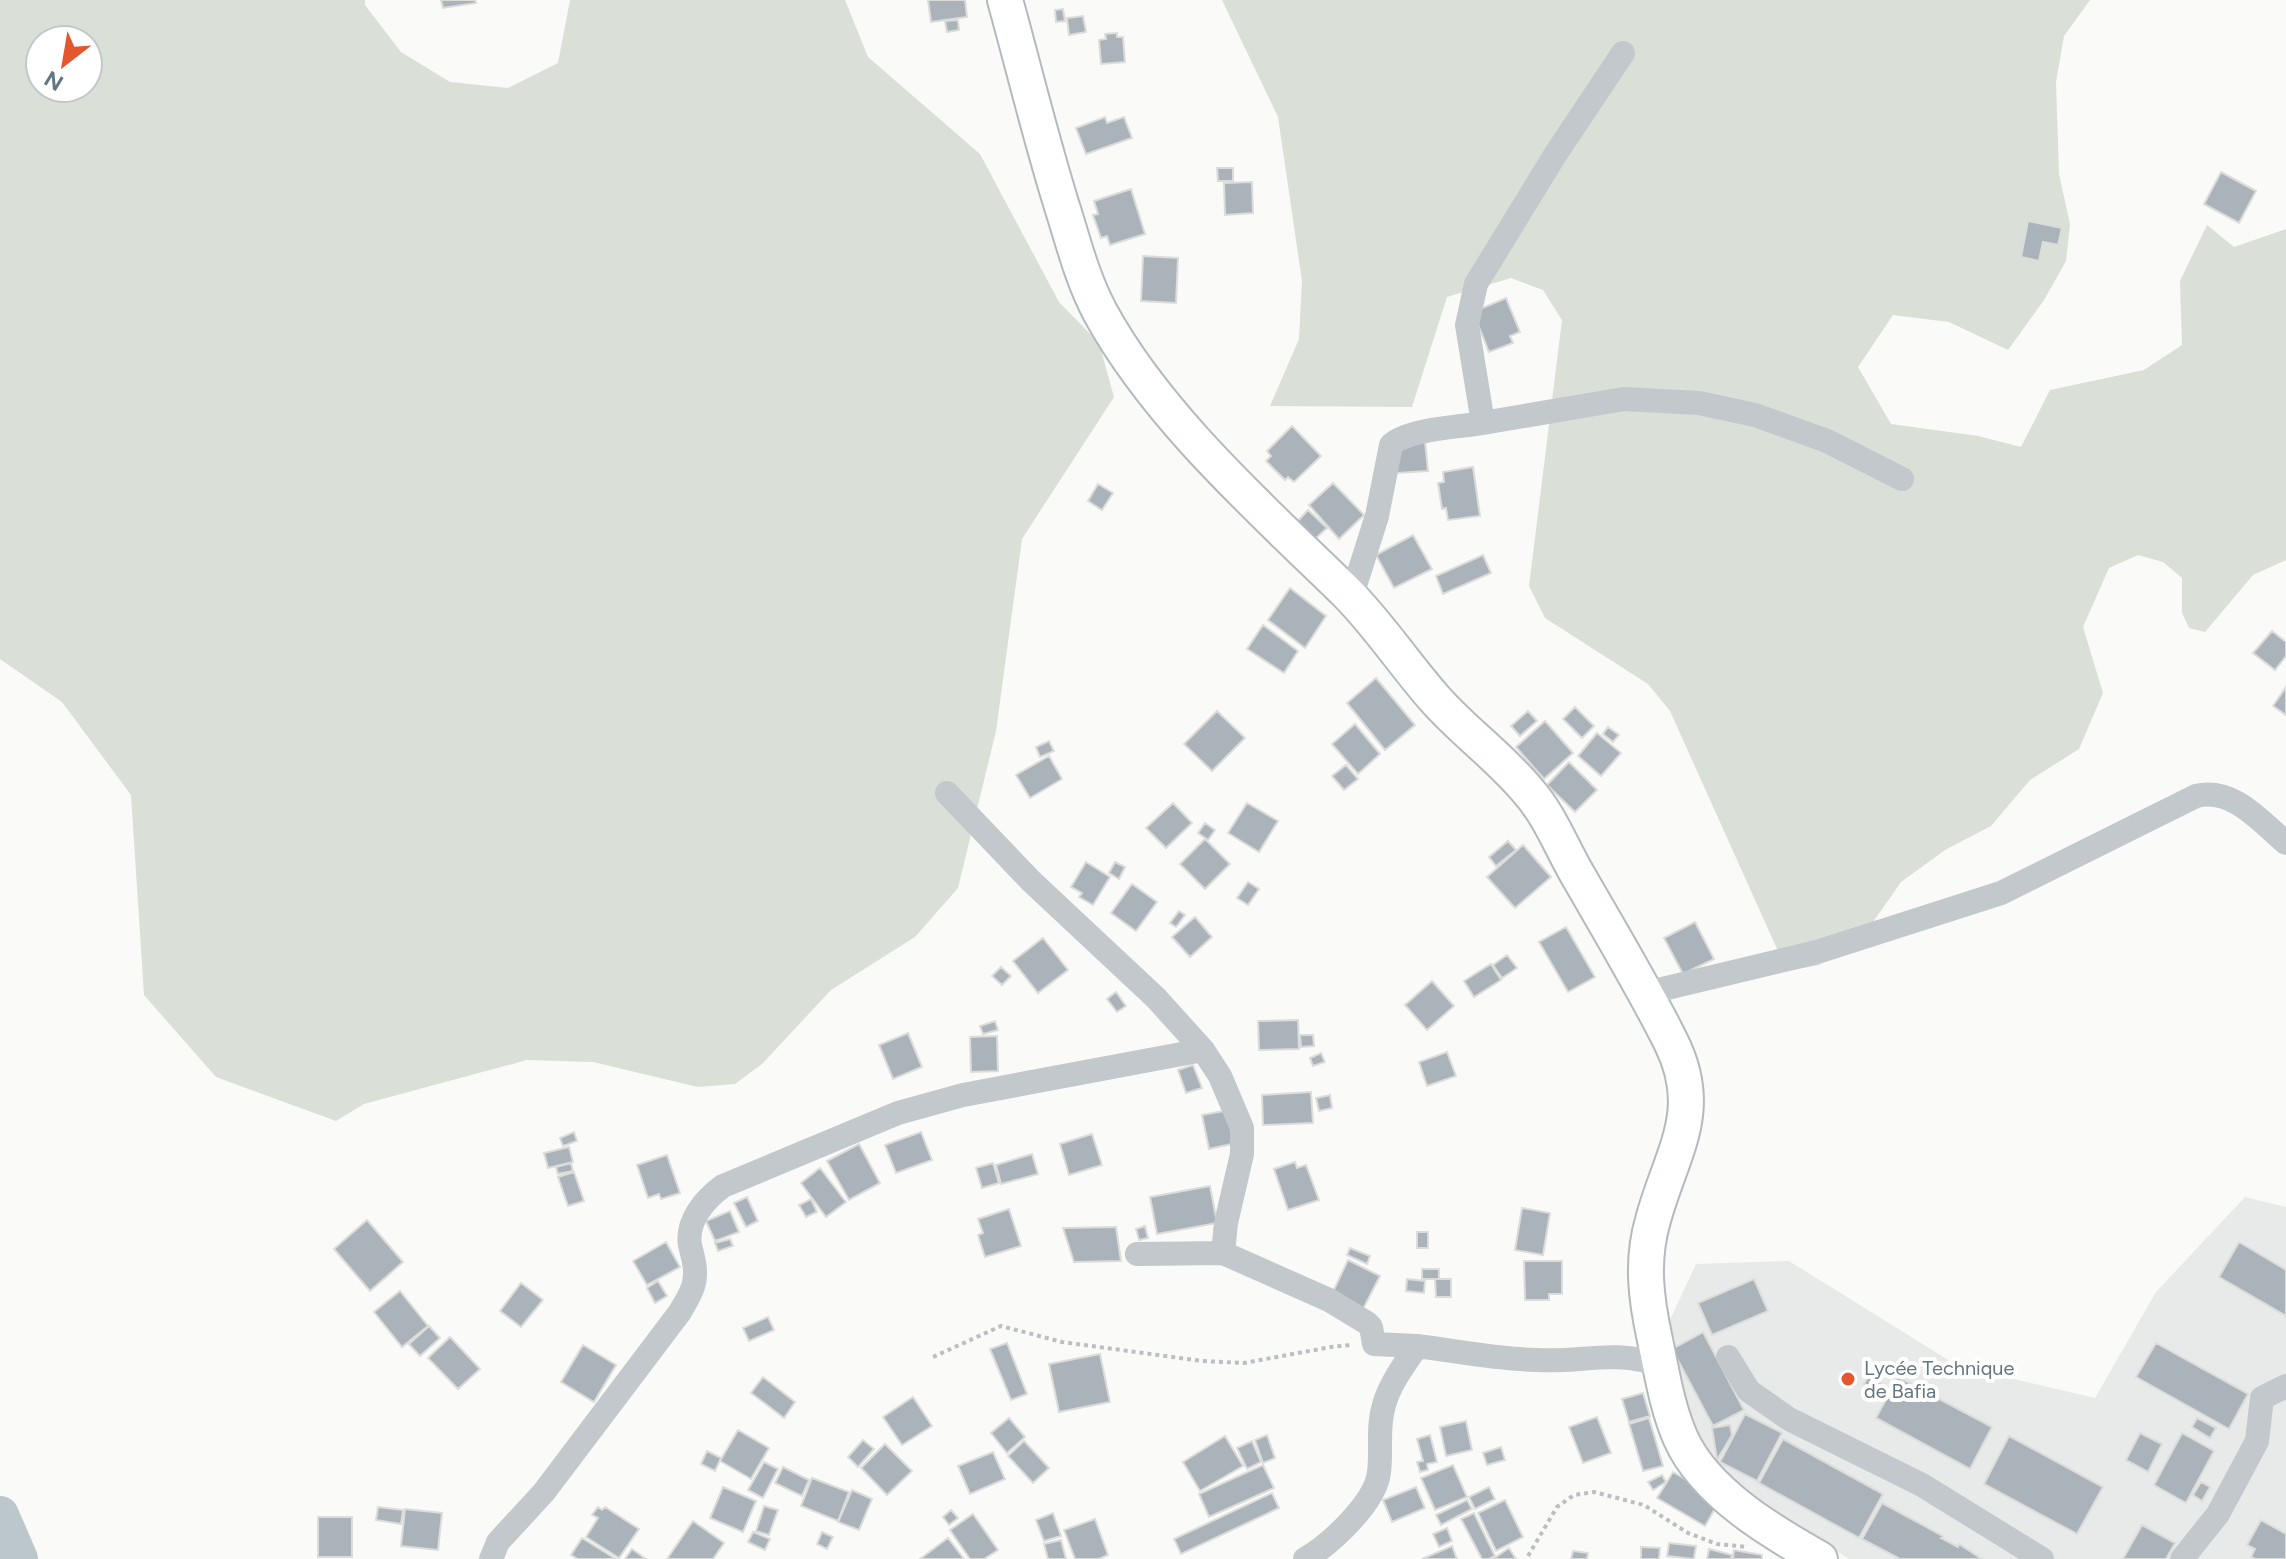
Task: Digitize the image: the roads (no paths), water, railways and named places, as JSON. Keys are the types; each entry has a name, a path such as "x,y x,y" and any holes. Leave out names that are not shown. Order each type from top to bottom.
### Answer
{"street":[{"path":"1005,0 1031,103 1084,278 1123,349 1211,458 1351,598 1434,698 1512,772 1543,809 1646,993 1682,1066 1688,1099 1683,1130 1648,1242 1645,1267 1647,1304 1668,1402 1682,1441 1698,1465 1747,1514 1809,1553"},
{"path":"1483,423 1467,325 1476,284 1555,155 1623,53"},
{"path":"1351,598 1377,516 1391,445 1397,439 1422,433 1624,399 1699,403 1755,415 1827,441 1902,479"},
{"path":"947,793 1041,891 1156,998 1203,1050 1220,1076 1242,1128 1242,1154 1226,1223 1223,1253"},
{"path":"1646,993 1817,952 2001,893 2206,793 2229,798 2247,808 2286,843"},
{"path":"491,1559 498,1542 544,1492 680,1312 694,1286 696,1261 690,1244 692,1226 709,1196 723,1186 898,1113 963,1095 1203,1050"},
{"path":"1137,1254 1223,1253 1329,1300 1367,1323 1374,1344 1417,1346 1536,1361 1636,1357 1660,1365"},
{"path":"1305,1559 1334,1537 1374,1490 1379,1475 1383,1406 1417,1346"},
{"path":"1728,1357 1749,1391 1789,1419 1922,1485 2042,1559"},
{"path":"2182,1559 2218,1514 2257,1441 2262,1398 2286,1386"}],"waterway":[{"path":"0,1515 19,1559"}],"place":[{"name":"Lycée Technique de Bafia","path":"1848,1379"}]}
